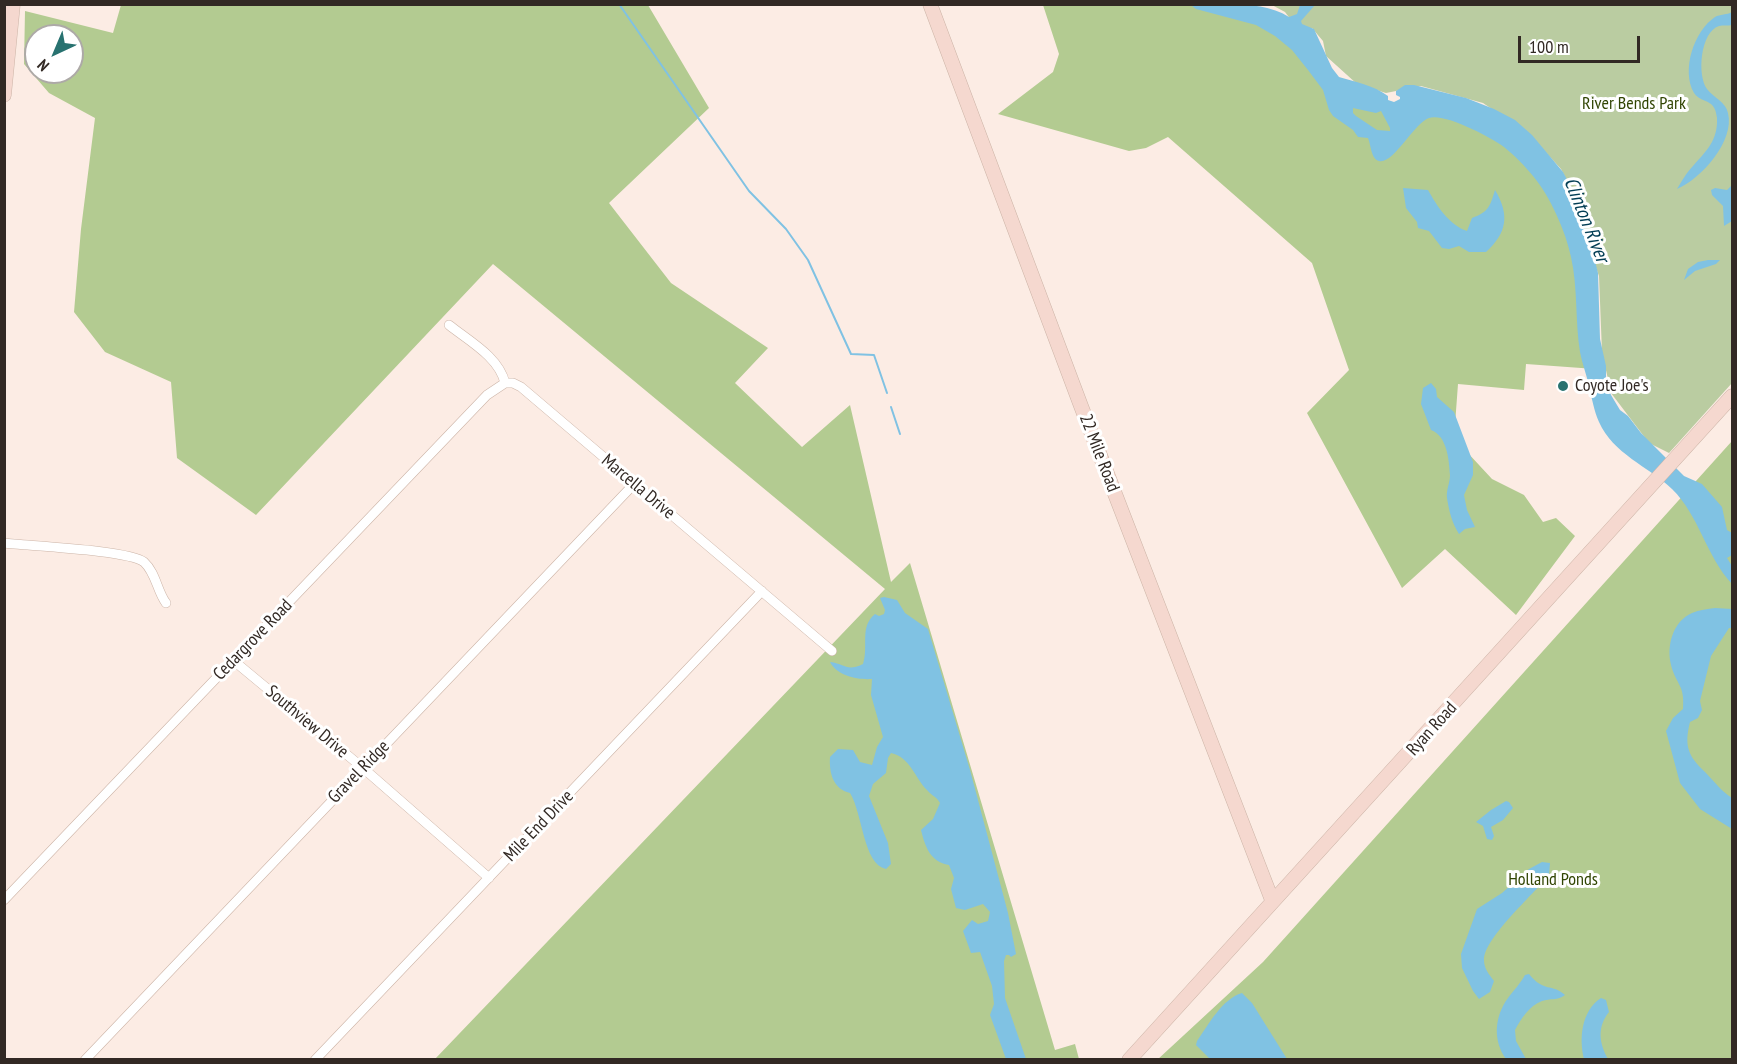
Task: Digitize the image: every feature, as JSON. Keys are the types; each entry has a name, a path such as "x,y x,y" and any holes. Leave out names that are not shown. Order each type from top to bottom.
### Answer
{"street":[{"path":"4,95 13,4"},
{"name":"22 Mile Road","path":"930,4 1084,415 1272,900"},
{"path":"449,325 492,359 502,373 505,383"},
{"name":"Marcella Drive","path":"505,383 513,383 521,387 832,651"},
{"name":"Cedargrove Road","path":"4,900 487,395 505,383"},
{"name":"Ryan Road","path":"1129,1059 1732,396"},
{"name":"Gravel Ridge","path":"85,1059 634,484"},
{"path":"4,543 101,552 137,558 152,572 166,603"},
{"name":"Mile End Drive","path":"315,1059 762,591"},
{"name":"Southview Drive","path":"234,661 363,768 489,878"}],"green space":[{"path":"121,5 648,5 709,108 609,203 671,283 768,348 735,383 802,447 850,405 891,582 910,563 1055,1050 1075,1044 1079,1059 435,1059 885,589 493,264 256,515 177,458 171,382 105,352 74,312 81,229 95,118 49,93 41,84 84,84 84,26 113,33"},
{"path":"1043,5 1237,5 1352,96 1474,116 1544,165 1582,256 1595,369 1526,364 1524,390 1458,384 1454,438 1492,479 1524,495 1543,522 1556,518 1575,536 1516,615 1445,549 1402,588 1307,413 1349,370 1312,263 1168,137 1146,148 1129,151 998,114 1053,72 1059,54"},
{"name":"River Bends Park","path":"1272,5 1732,5 1732,383 1669,453 1649,443 1611,393 1602,352 1599,276 1573,193 1561,169 1529,134 1483,103 1421,86 1386,93 1357,84 1326,56 1323,41 1312,28 1297,28 1285,12"},
{"path":"25,11 77,24 25,24"},
{"name":"Holland Ponds","path":"1732,441 1732,1059 1157,1060 1263,962"}],"water":[{"path":"1191,5 1255,6 1289,17 1297,14 1300,5 1315,5 1301,21 1302,24 1314,29 1332,68 1339,77 1376,89 1388,96 1388,100 1394,102 1400,99 1396,91 1405,85 1414,85 1466,98 1515,120 1532,135 1563,172 1571,187 1593,253 1598,273 1600,339 1606,366 1606,379 1611,395 1620,410 1628,416 1641,433 1684,476 1702,484 1722,507 1727,530 1732,533 1732,555 1727,558 1732,566 1732,584 1715,561 1681,499 1663,481 1613,443 1599,422 1580,352 1575,281 1569,247 1551,204 1539,184 1523,165 1504,147 1489,138 1456,122 1436,117 1423,121 1391,157 1385,161 1376,160 1368,138 1358,137 1353,130 1333,116 1323,90 1292,50 1275,36 1256,25 1196,9","holes":["1353,108 1376,113 1381,111 1390,131 1377,130 1356,116"]},
{"path":"1732,12 1732,25 1719,26 1708,37 1704,45 1701,65 1707,89 1727,109 1729,124 1726,135 1721,147 1706,168 1677,189 1688,171 1710,145 1717,126 1714,107 1697,96 1690,84 1689,63 1692,52 1696,41 1708,23 1717,16"},
{"path":"1732,185 1732,221 1724,226 1723,206 1712,195 1711,190 1715,188 1727,190"},
{"path":"1403,188 1428,190 1449,220 1467,231 1472,218 1488,208 1495,190 1503,208 1502,231 1486,252 1469,252 1459,246 1449,249 1442,248 1429,231 1418,228 1417,222 1406,208"},
{"path":"1720,260 1716,264 1695,271 1684,280 1688,269 1698,262"},
{"path":"1431,383 1436,389 1437,397 1454,412 1473,462 1473,475 1464,495 1467,510 1475,527 1465,529 1459,534 1451,517 1447,498 1450,475 1446,449 1441,437 1431,430 1421,404 1423,388"},
{"path":"880,598 897,600 905,613 928,629 970,770 1008,913 1016,954 1011,957 1006,955 1004,961 1005,998 1026,1059 1006,1059 990,1015 994,1004 992,986 980,952 971,953 963,931 972,920 978,924 988,921 990,912 983,904 965,910 956,908 951,889 954,878 949,865 937,861 924,842 921,830 933,819 939,801 923,785 908,763 898,755 891,753 886,773 873,784 869,796 888,843 891,864 886,869 872,858 850,793 836,784 831,774 830,757 838,749 853,750 860,762 872,765 877,747 883,737 871,695 872,679 861,679 843,674 830,662 849,667 863,664 867,625 875,614 879,616 884,614 885,610"},
{"path":"1715,608 1732,609 1732,628 1729,628 1711,656 1700,701 1702,710 1698,718 1690,722 1687,738 1689,750 1695,761 1732,798 1732,829 1700,809 1680,783 1666,731 1673,718 1683,709 1681,689 1673,672 1670,658 1672,635 1685,617 1698,611"},
{"path":"1506,801 1513,808 1503,820 1491,827 1494,836 1492,840 1487,839 1483,826 1476,822"},
{"path":"1542,862 1550,863 1549,875 1500,929 1486,951 1485,966 1494,981 1490,992 1479,999 1462,968 1461,954 1477,909 1502,893 1529,869"},
{"path":"1529,974 1539,984 1556,989 1565,995 1542,1001 1529,1009 1515,1030 1516,1041 1526,1059 1506,1059 1497,1037 1500,1013 1503,1005 1525,975"},
{"path":"1242,993 1252,1003 1287,1059 1210,1059 1196,1045 1222,1006"},
{"path":"1601,998 1606,1000 1609,1012 1601,1029 1603,1047 1608,1059 1584,1059 1583,1026 1589,1010"}],"waterway":[{"path":"619,4 749,191 786,229 808,260 851,354 874,355 887,393"},
{"path":"891,407 900,434"}],"place":[{"name":"Coyote Joe's","path":"1563,386"}],"water label":[{"name":"Clinton River","path":"1586,220"}]}
